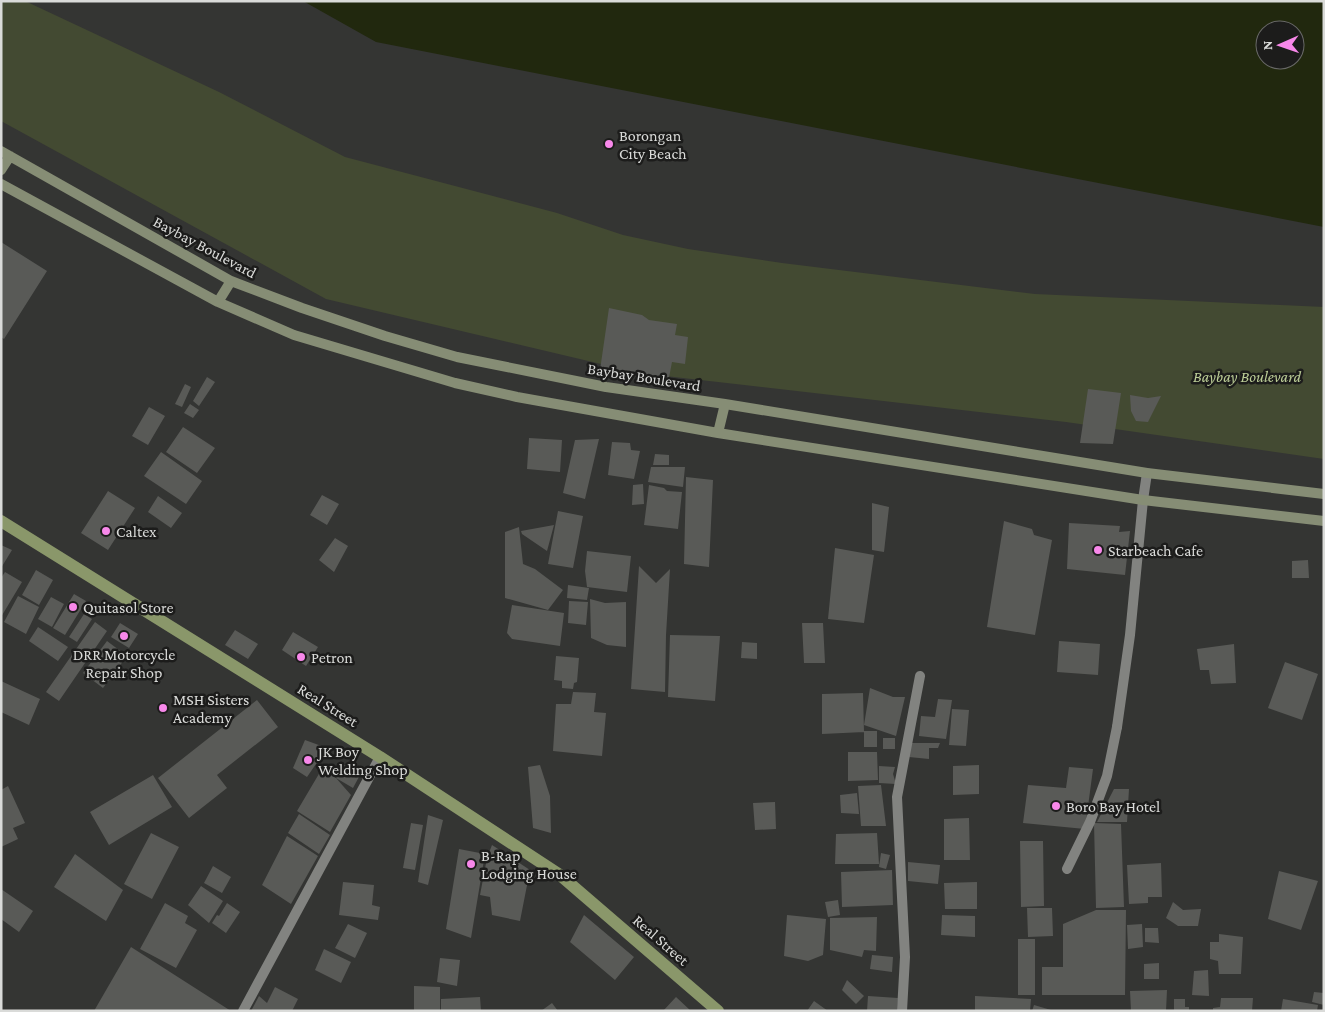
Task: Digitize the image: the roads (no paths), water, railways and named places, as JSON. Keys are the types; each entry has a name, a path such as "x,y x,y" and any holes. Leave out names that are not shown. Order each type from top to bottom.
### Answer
{"main road":[{"name":"Real Street","path":"1,521 380,757 560,875 718,1011"}],"street":[{"path":"1,170 6,154"},
{"name":"Baybay Boulevard","path":"6,154 232,281 302,308 385,336 456,357 606,388 725,404 1147,473 1324,494"},
{"path":"1,184 218,302 294,335 456,383 517,397 718,432 1143,500 1324,521"},
{"path":"218,302 232,281"},
{"path":"718,432 725,404"},
{"path":"1067,869 1090,822 1107,776 1117,727 1130,636 1147,473"},
{"path":"902,1011 905,957 897,798 920,676"},
{"path":"243,1011 380,757"}],"place":[{"name":"Borongan City Beach","path":"609,144"},
{"name":"Caltex","path":"106,531"},
{"name":"Starbeach Cafe","path":"1098,550"},
{"name":"Quitasol Store","path":"73,607"},
{"name":"DRR Motorcycle Repair Shop","path":"124,636"},
{"name":"Petron","path":"301,657"},
{"name":"MSH Sisters Academy","path":"163,708"},
{"name":"JK Boy Welding Shop","path":"308,760"},
{"name":"Boro Bay Hotel","path":"1056,806"},
{"name":"B-Rap Lodging House","path":"471,864"}]}
